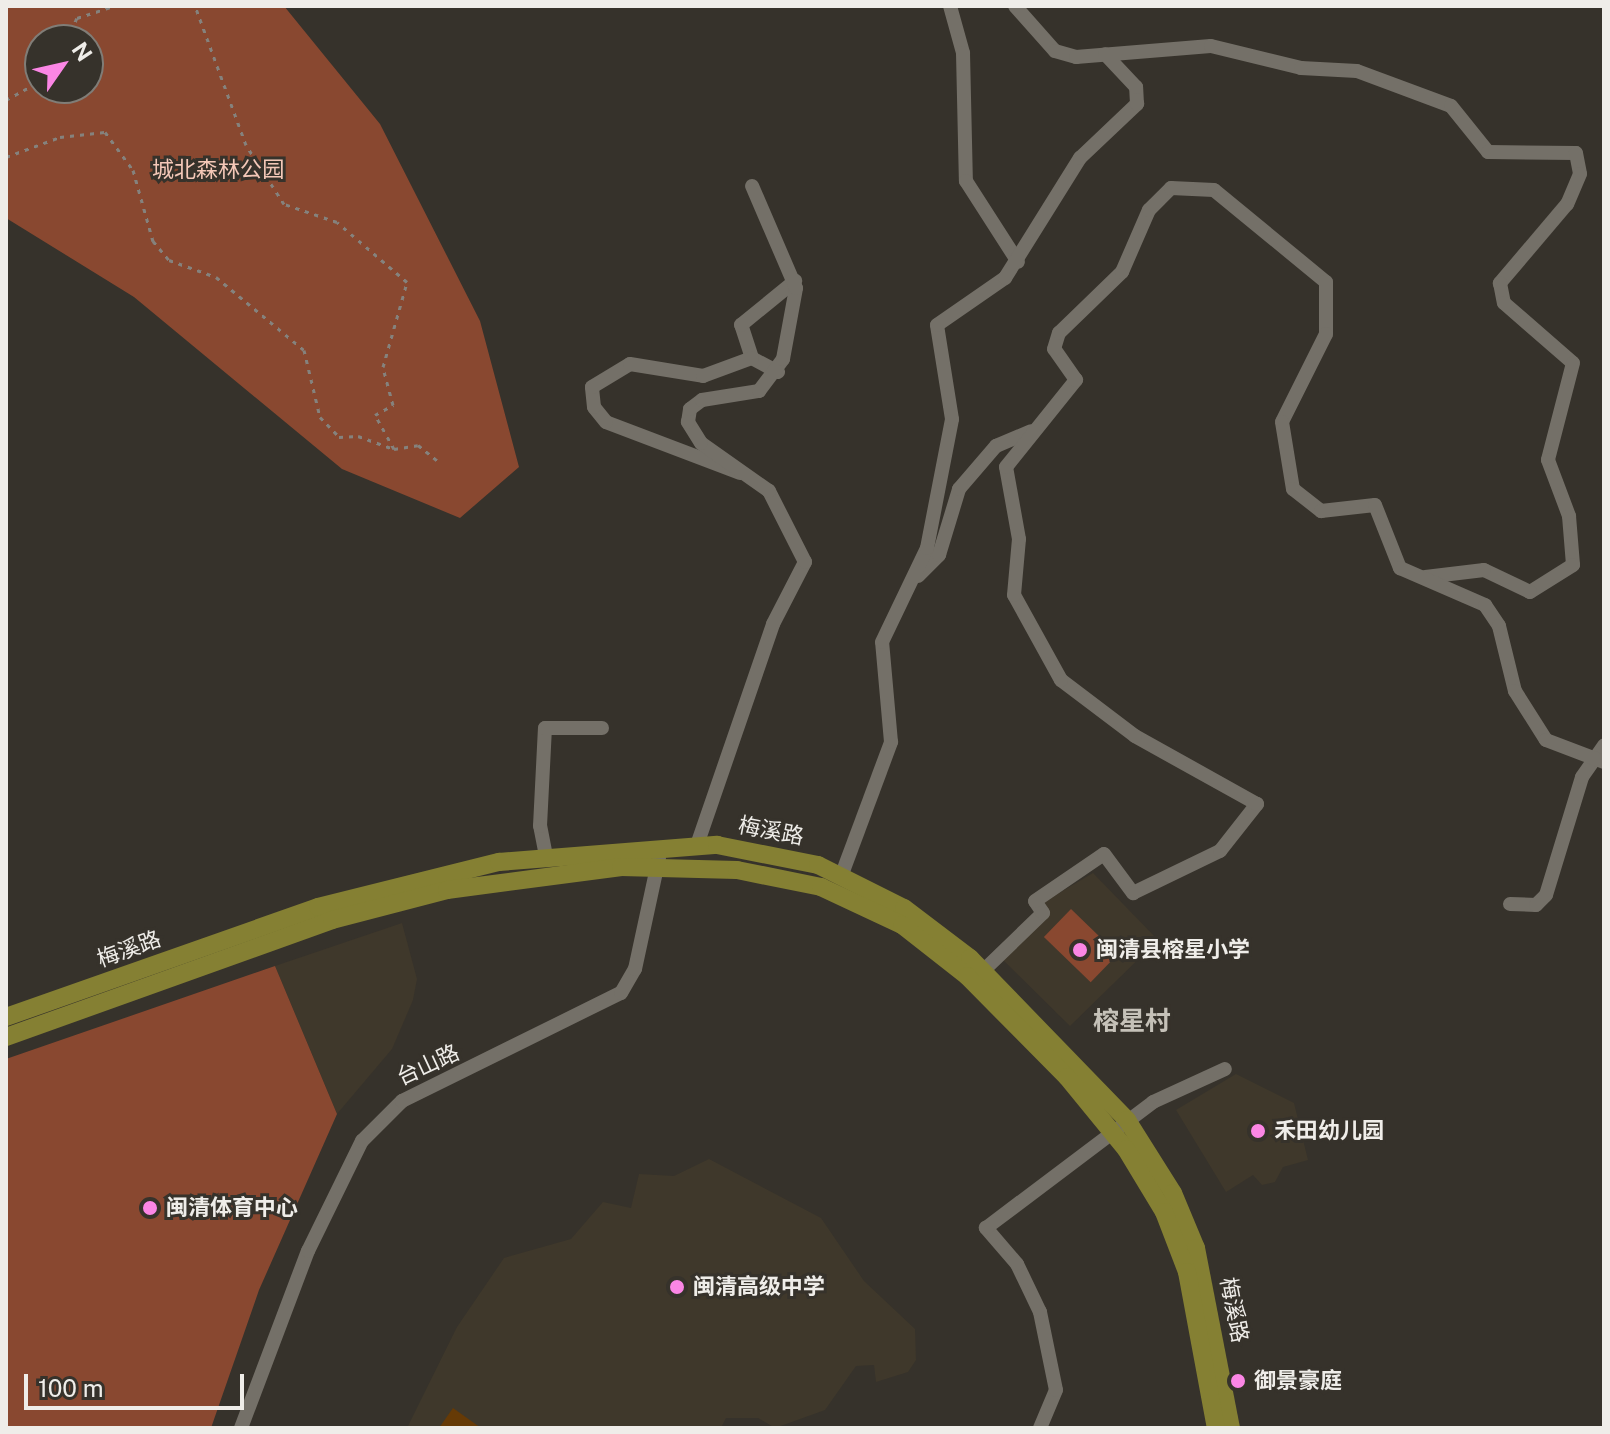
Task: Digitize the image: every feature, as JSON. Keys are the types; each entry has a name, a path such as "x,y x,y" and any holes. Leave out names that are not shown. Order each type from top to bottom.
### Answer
{"main road":[{"name":"梅溪路","path":"6,1017 318,907 546,856 697,845 763,850 842,874 904,908 984,970 1120,1126 1193,1238 1231,1428"},
{"name":"梅溪路","path":"6,1037 389,903 571,871 657,867 802,881 892,919 990,998 1120,1126 1164,1212 1187,1272 1216,1428"}],"street":[{"path":"950,6 963,53 966,181 1018,262"},
{"path":"1015,6 1055,51 1105,54 1211,46 1301,68 1357,71 1451,106 1488,152 1576,153 1580,174 1567,204 1500,283 1504,303 1573,363 1548,460 1569,516 1573,565 1530,592 1484,570 1417,578"},
{"path":"842,874 891,742 882,642 915,579 952,419 937,325 988,292 1018,262 1080,158 1137,104 1136,87 1105,54"},
{"path":"697,845 773,624 805,562 769,491 754,477 701,443 688,414 702,400 759,391 778,372 795,281 752,186"},
{"path":"984,970 1043,913 1035,901 1104,854 1133,893 1220,851 1257,804 1135,736 1061,680 1014,595 1019,539 1006,467 1076,380 1054,349 1059,333 1122,272 1149,210 1171,188 1214,190 1326,282 1326,334 1282,422 1293,489 1321,511 1375,505 1400,568 1485,605 1499,626 1515,691 1546,740 1600,761"},
{"path":"778,372 752,358 741,325 795,281"},
{"path":"752,358 703,376 621,366 597,380 592,397 598,416 614,426 662,437 694,458 754,477"},
{"path":"915,579 939,555 959,489 996,446 1032,431"},
{"path":"546,856 540,826 545,728 602,728"},
{"path":"1510,904 1536,905 1546,895 1582,777 1600,761 1604,745"},
{"name":"台山路","path":"241,1428 318,1227 368,1134 402,1101 621,993 635,969 662,846"},
{"path":"1040,1428 1056,1390 1040,1312 1017,1264 986,1228 1120,1126 1225,1069"}],"path":[{"path":"74,24 77,18 115,6"},
{"path":"195,6 246,145 284,204 337,222 407,282 383,367 393,405 375,415 394,449"},
{"path":"6,100 24,90"},
{"path":"6,157 60,137 105,132 133,170 153,241 169,260 216,277 304,350 320,417 339,437 358,436 394,449 418,445 440,463"}],"shaded area":[{"name":"闽清县榕星小学","path":"1093,873 1158,940 1070,1026 1003,960 1044,902"},
{"path":"402,923 417,979 413,1000 392,1049 337,1114 275,966"},
{"name":"禾田幼儿园","path":"1236,1074 1294,1103 1308,1160 1283,1167 1275,1182 1262,1185 1253,1175 1226,1192 1176,1110"},
{"name":"闽清高级中学","path":"709,1159 821,1218 864,1281 915,1329 916,1360 908,1372 876,1382 874,1365 856,1366 825,1410 775,1428 758,1418 726,1418 721,1428 407,1428 457,1327 504,1258 571,1239 603,1202 631,1208 639,1174 674,1176"}],"green space":[{"name":"城北森林公园","path":"6,6 284,6 380,124 480,321 519,467 460,518 342,469 134,297 6,218"},
{"path":"1071,909 1118,954 1091,982 1044,937"},
{"name":"闽清体育中心","path":"275,966 337,1114 259,1290 211,1428 6,1428 6,1059"}],"building":[{"path":"453,1408 481,1428 439,1428"}],"place":[{"name":"闽清县榕星小学","path":"1080,950"},
{"name":"禾田幼儿园","path":"1258,1131"},
{"name":"闽清体育中心","path":"150,1208"},
{"name":"闽清高级中学","path":"677,1287"},
{"name":"御景豪庭","path":"1238,1381"}],"district":[{"name":"榕星村","path":"1132,1021"}]}
